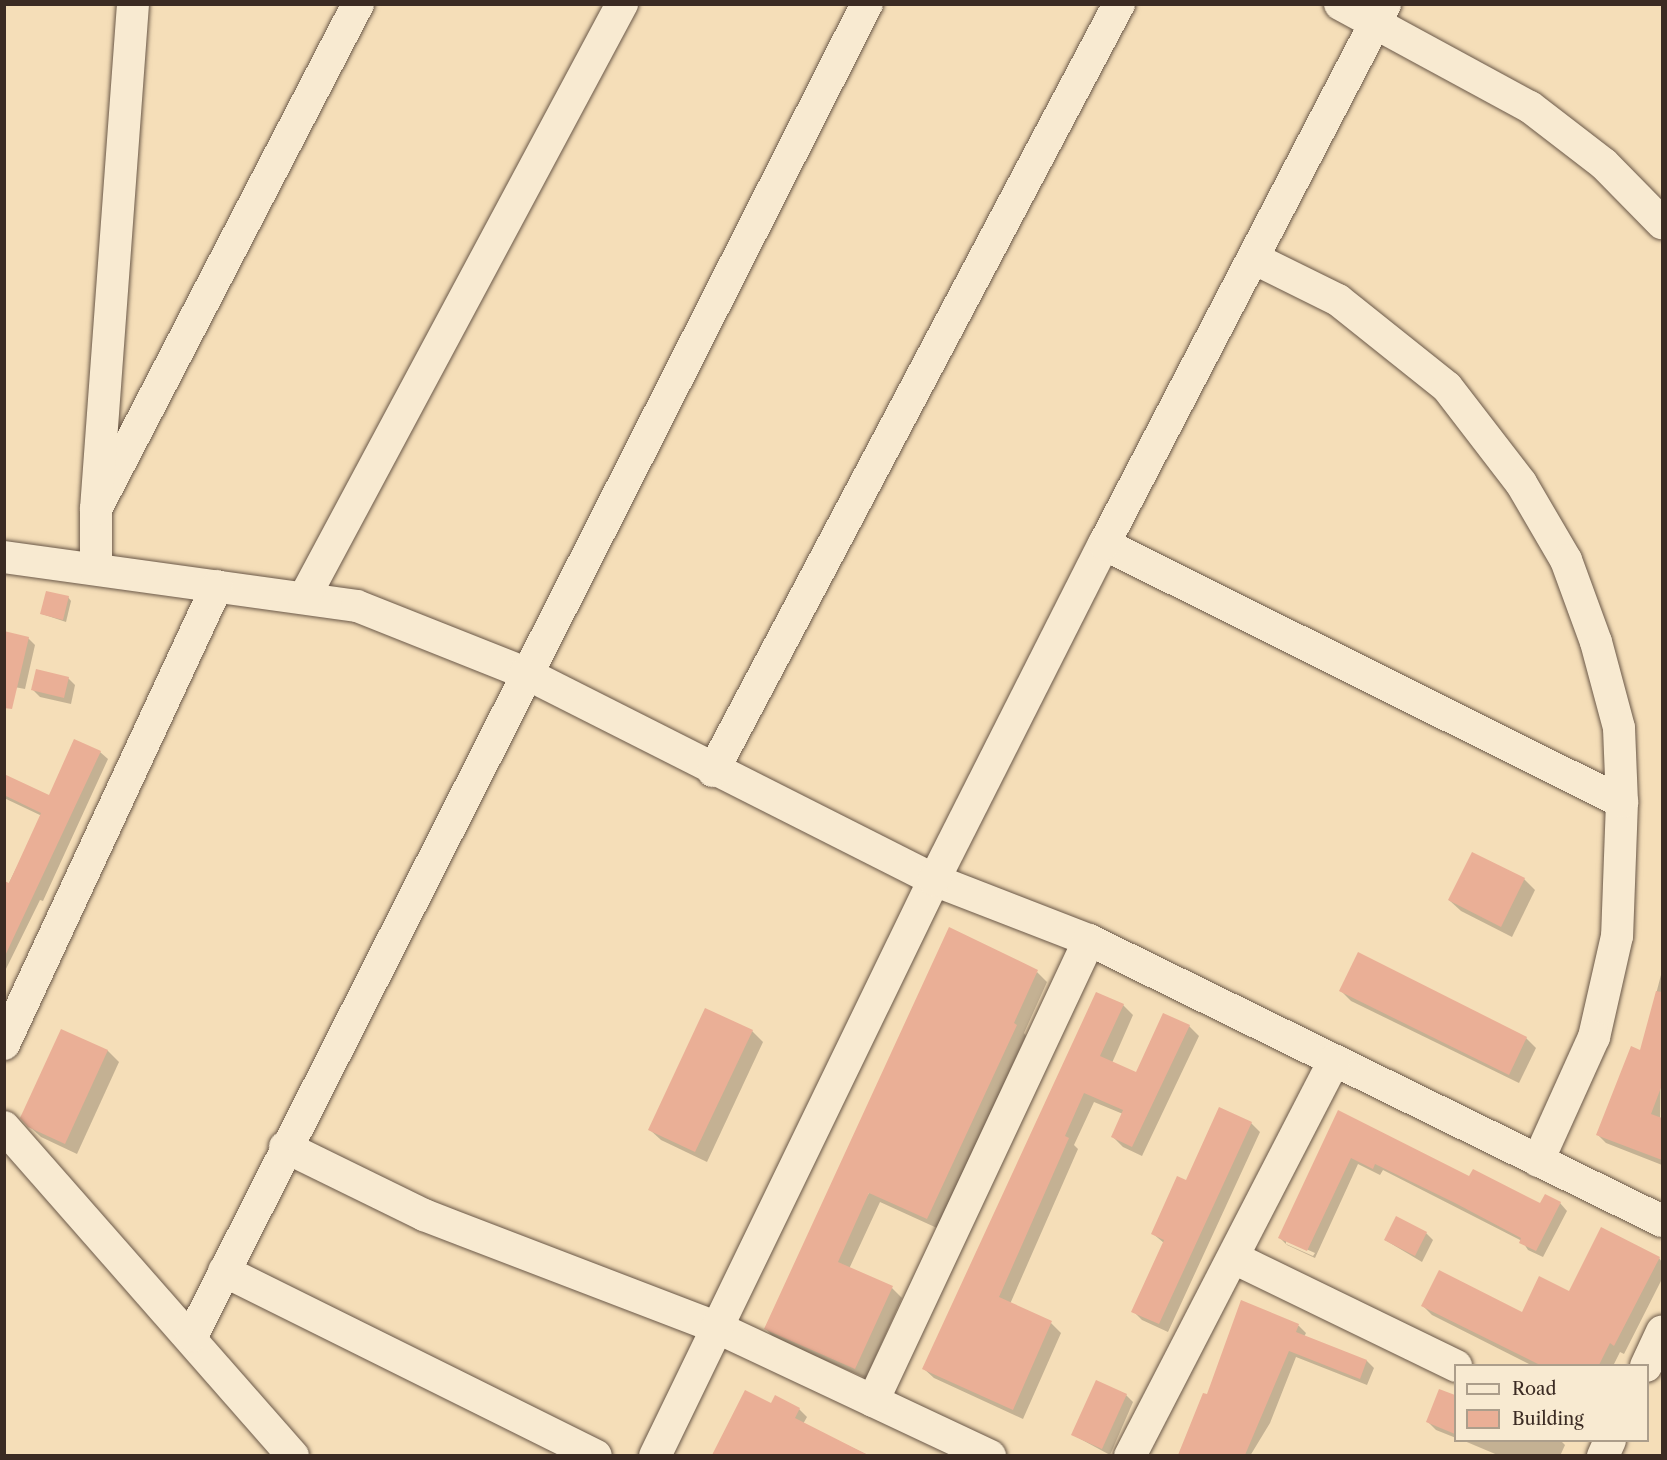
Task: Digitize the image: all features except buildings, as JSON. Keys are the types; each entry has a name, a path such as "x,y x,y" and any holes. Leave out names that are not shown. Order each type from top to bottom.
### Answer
{"street":[{"path":"96,568 96,508 133,4"},
{"path":"96,508 358,4"},
{"path":"304,598 621,4"},
{"path":"192,1336 525,673 867,4"},
{"path":"713,771 1119,4"},
{"path":"1340,4 1380,14 1530,107 1604,164 1662,223"},
{"path":"655,1455 934,880 1104,544 1380,14"},
{"path":"1253,258 1338,300 1447,387 1521,483 1566,560 1596,642 1618,728 1622,801 1617,936 1596,1026 1538,1161"},
{"path":"1104,544 1622,801"},
{"path":"4,557 357,606 525,673 713,771 934,880 1089,940 1662,1221"},
{"path":"4,1044 217,586"},
{"path":"873,1401 1089,940"},
{"path":"1130,1455 1334,1060"},
{"path":"4,1127 192,1336 293,1455"},
{"path":"285,1147 424,1215 716,1327 981,1454"},
{"path":"1234,1257 1454,1366"},
{"path":"224,1271 596,1455"},
{"path":"1646,1364 1662,1331"}]}
